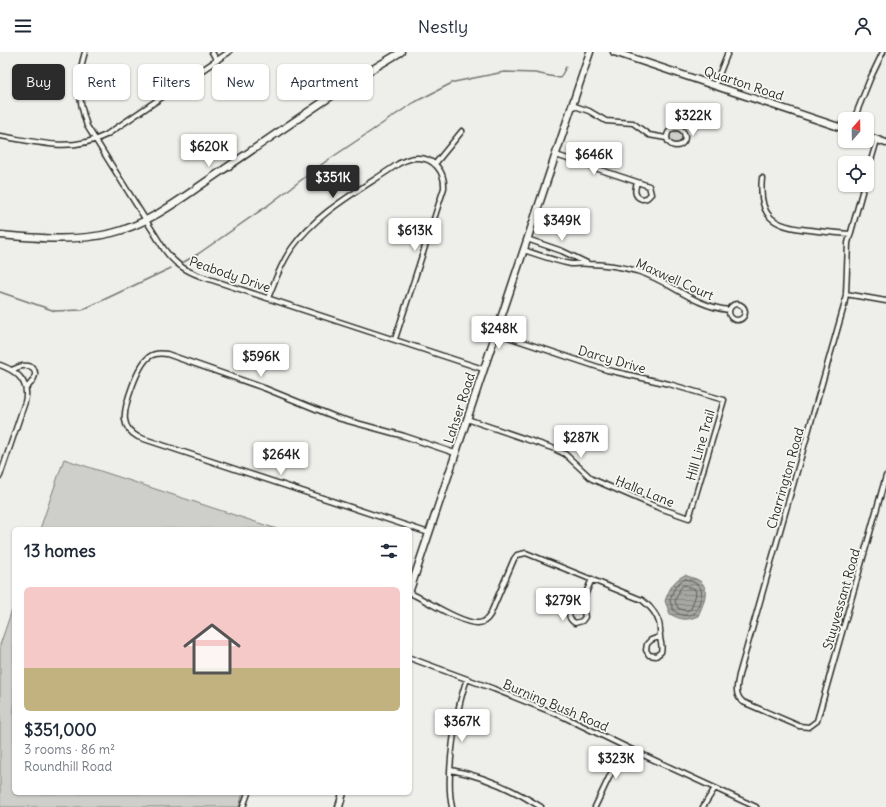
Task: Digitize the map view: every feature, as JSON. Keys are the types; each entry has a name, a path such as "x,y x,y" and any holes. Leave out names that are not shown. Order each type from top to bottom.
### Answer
{"street":[{"name":"Peabody Drive","path":"85,52 79,78 79,95 85,119 95,140 145,220 170,258 183,269 200,276 483,368"},
{"path":"212,52 217,61"},
{"path":"0,136 59,145 77,144 95,140 106,135 229,52"},
{"path":"0,235 65,239 86,238 119,231 145,220 177,201 371,70 401,52"},
{"name":"Lahser Road","path":"412,584 483,368 590,52"},
{"name":"Quarton Road","path":"614,52 838,127"},
{"path":"715,86 728,52"},
{"path":"857,112 883,52"},
{"path":"572,105 588,111 606,121 633,123 649,134 666,138"},
{"path":"675,128 682,130 685,137 682,144 676,147 669,144 666,138 668,131 675,128"},
{"path":"435,164 462,132"},
{"path":"874,139 886,143"},
{"path":"872,156 877,140"},
{"path":"556,155 637,182 649,186 651,191 647,198 642,199 637,197 635,192 637,182"},
{"path":"268,298 281,268 292,249 305,232 327,213 398,164 407,159 423,158 435,164 442,173 444,178 442,195 395,339"},
{"path":"762,178 761,192 763,204 767,212 777,223 793,229 850,234"},
{"name":"Charrington Road","path":"812,726 799,726 743,702 738,697 737,685 844,306 846,294 847,255 850,234 862,192"},
{"name":"Maxwell Court","path":"527,239 562,251 589,264"},
{"name":"Maxwell Court","path":"524,250 570,263 626,268 663,282 697,302 712,307 729,310"},
{"path":"846,294 886,301"},
{"name":"Maxwell Court","path":"739,304 744,307 746,313 742,319 736,320 731,316 729,310 733,305 739,304"},
{"name":"Darcy Drive","path":"496,333 607,370 669,384 724,400"},
{"path":"411,527 142,439 130,432 126,426 126,407 142,364 152,355 162,354 176,357 264,388 343,420 404,436 455,453"},
{"path":"0,364 12,370 21,379 27,392 0,476"},
{"path":"12,370 25,365 32,367 35,372 34,378 26,388"},
{"name":"Hill Line Trail","path":"689,518 724,400"},
{"name":"Halla Lane","path":"467,419 555,449 570,459 592,479 657,507 689,518"},
{"name":"Stuyvessant Road","path":"812,726 817,721 820,713 886,476"},
{"path":"412,527 429,533"},
{"path":"412,594 461,618 479,623 487,620 490,615 514,559 521,553 530,554 636,597 646,604 657,617 660,629 659,637 662,644 661,652 656,656 649,654 646,650 647,644 651,640 659,637"},
{"path":"582,602 571,609 569,614 571,620 575,623 582,621 584,617 582,602 592,579"},
{"name":"Burning Bush Road","path":"412,659 558,714 756,807"},
{"path":"452,807 450,792 451,770 457,722 467,679"},
{"path":"594,807 624,746"},
{"path":"451,770 471,774 493,782 515,792 541,807"},
{"path":"703,807 715,788"},
{"path":"244,807 247,795"},
{"path":"339,807 342,795"}],"shaded area":[{"path":"674,131 678,131 682,137 678,143 674,143 670,139 670,135"},
{"path":"64,459 271,527 41,527"},
{"path":"12,610 12,795 242,795 239,807 0,807 0,645"}],"water":[{"path":"685,575 700,581 705,589 705,598 698,616 690,619 677,618 670,614 665,601 674,583"}],"waterway":[{"path":"182,263 198,254 267,206 325,162 413,103 454,82 504,72 535,73 560,78 566,67"},
{"path":"0,292 55,311 82,310 171,268"}]}
